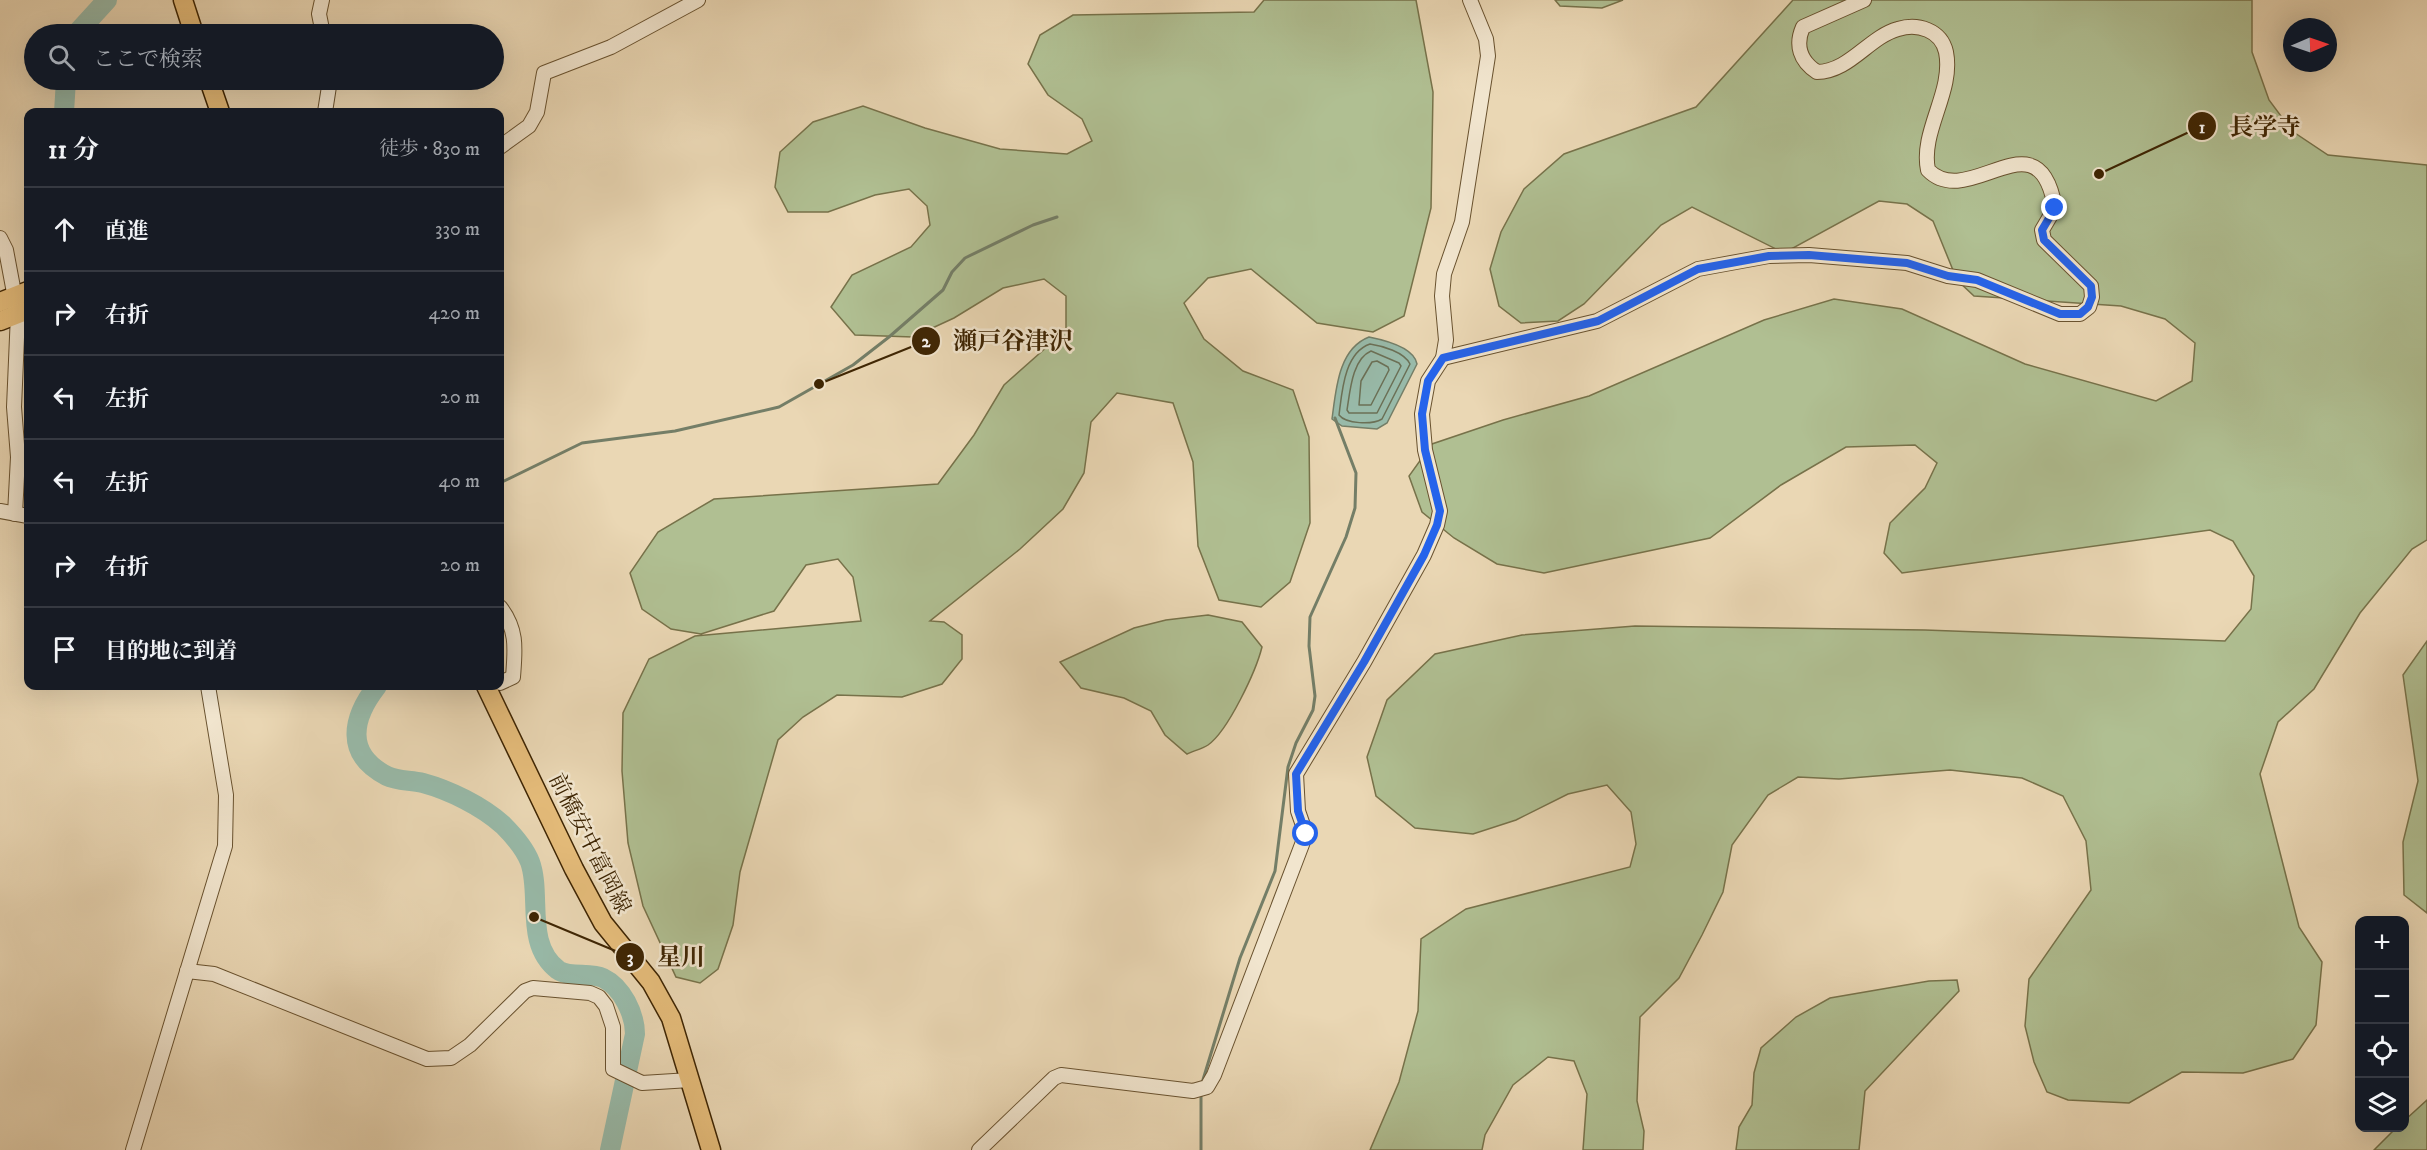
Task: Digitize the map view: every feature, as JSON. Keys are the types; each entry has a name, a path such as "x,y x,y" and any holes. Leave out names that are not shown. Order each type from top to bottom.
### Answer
{"main road":[{"path":"183,0 191,24"},
{"path":"212,90 219,108"},
{"path":"0,321 23,312"},
{"name":"前橋安中富岡線","path":"494,690 573,870 603,923 651,982 671,1018 711,1150"}],"street":[{"path":"321,24 319,14 322,0"},
{"path":"504,144 529,126 537,112 544,73 611,47 698,0"},
{"path":"979,1150 1054,1078 1061,1076 1192,1091 1203,1089 1211,1082 1306,834 1298,811 1296,774 1364,662 1424,555 1437,525 1440,511 1425,450 1422,414 1428,381 1443,358 1446,340 1442,296 1444,274 1462,222 1488,56 1486,39 1470,0"},
{"path":"1443,358 1598,321 1698,269 1769,256 1809,255 1907,263 1948,276 1977,280 2060,314 2080,314 2088,307 2092,297 2091,286 2044,240 2042,230 2055,208 2047,178 2040,169 2024,164 2001,167 1976,177 1944,182 1928,170 1926,160 1928,143 1941,98 1946,55 1943,42 1937,34 1928,29 1897,29 1842,64 1825,72 1817,72 1804,60 1799,50 1799,36 1803,27 1864,0"},
{"path":"326,108 328,90"},
{"path":"0,238 6,250 15,296 23,312 14,407 22,515 0,511"},
{"path":"504,613 512,626 516,641 513,677 504,681"},
{"path":"133,1150 225,846 228,828 226,795 209,690"},
{"path":"187,971 214,974 427,1059 451,1058 470,1045 525,991 533,988 590,993 600,997 606,1006 613,1028 613,1070 642,1083 690,1080"}],"shaded area":[{"path":"1264,0 1416,0 1433,92 1431,208 1404,316 1373,332 1317,323 1251,269 1208,278 1184,303 1204,339 1243,371 1293,390 1309,437 1310,523 1290,582 1261,607 1219,600 1198,546 1193,462 1173,403 1117,393 1091,422 1084,473 1063,509 1020,549 930,621 944,622 962,635 962,659 942,684 902,697 837,695 803,717 778,740 740,872 733,925 718,969 700,983 676,977 643,906 628,843 622,771 623,713 649,659 695,636 861,621 853,577 838,559 806,565 774,611 701,634 671,629 642,609 630,573 658,532 714,499 938,484 974,435 1004,385 1066,330 1066,296 1044,279 1003,288 954,318 913,337 855,335 831,307 852,275 911,247 930,225 927,206 909,189 875,195 828,212 788,212 775,187 780,152 813,122 863,106 925,128 1000,149 1067,154 1092,141 1082,119 1048,95 1028,64 1040,35 1073,15 1254,12"},
{"path":"1555,0 1623,0 1602,8 1560,6"},
{"path":"1793,0 2252,0 2252,52 2269,100 2292,131 2328,155 2427,165 2427,540 2412,549 2360,613 2314,689 2278,722 2260,774 2299,927 2322,962 2316,1025 2293,1059 2243,1073 2182,1072 2129,1103 2068,1100 2047,1092 2034,1062 2025,1026 2029,979 2091,890 2086,841 2063,796 2022,778 1950,770 1839,779 1798,777 1768,795 1732,845 1723,892 1679,978 1640,1017 1637,1101 1644,1131 1643,1150 1583,1150 1587,1094 1574,1061 1548,1057 1513,1085 1485,1135 1482,1150 1370,1150 1399,1082 1418,1011 1421,939 1466,909 1630,867 1636,844 1631,812 1607,785 1568,794 1516,820 1473,834 1415,828 1376,796 1367,757 1387,700 1435,654 1522,635 1635,626 1925,630 2225,641 2251,609 2254,576 2233,541 2210,530 1902,573 1884,553 1890,523 1925,488 1937,463 1915,445 1846,447 1781,485 1710,538 1544,573 1497,564 1454,538 1422,512 1409,476 1432,444 1503,420 1589,396 1764,320 1834,299 1902,309 2025,364 2156,401 2192,381 2195,343 2165,319 2121,306 1974,296 1957,280 1933,221 1907,204 1879,201 1784,253 1692,207 1661,225 1584,304 1558,321 1521,323 1499,306 1490,269 1501,232 1524,189 1564,154 1696,107"},
{"path":"1208,615 1242,622 1262,647 1248,685 1224,727 1208,745 1187,754 1165,735 1151,711 1124,698 1081,688 1060,662 1134,628 1166,620"},
{"path":"2427,641 2427,913 2404,895 2403,842 2418,781 2403,675"},
{"path":"1957,980 1959,991 1865,1091 1859,1150 1736,1150 1739,1127 1752,1105 1754,1073 1761,1048 1796,1017 1830,998 1929,981"},
{"path":"2427,1100 2427,1150 2374,1150 2392,1132 2409,1132 2409,1116"}],"water":[{"path":"1369,337 1390,342 1404,349 1415,358 1417,364 1387,423 1377,429 1342,426 1332,419 1340,372 1351,351"}],"waterway":[{"path":"85,24 107,0"},
{"path":"64,108 65,90"},
{"path":"504,481 582,443 675,431 779,407 853,365 889,337 943,290 952,272 965,258 1033,225 1057,217"},
{"path":"1202,1083 1240,958 1275,871 1288,767 1296,743 1313,710 1315,696 1309,646 1310,617 1346,537 1355,508 1356,473 1335,418"},
{"path":"374,690 362,710 356,735 358,746 364,757 373,767 387,776 423,783 454,794 485,811 503,825 518,842 530,862 535,889 537,933 548,959 563,972 603,978 616,988 626,1002 633,1018 635,1034 610,1150"},
{"path":"1201,1092 1201,1150"}],"place":[{"name":"長学寺","path":"2099,174"},
{"name":"瀬戸谷津沢","path":"819,384"},
{"name":"星川","path":"534,917"}],"route":[{"path":"1306,834 1298,811 1296,774 1364,662 1424,555 1437,525 1440,511 1437,491 1425,450 1422,414 1428,381 1443,358 1598,321 1698,269 1730,261 1769,256 1809,255 1907,263 1948,276 1977,280 2060,314 2071,316 2080,314 2088,307 2092,297 2091,286 2044,240 2042,230 2053,216 2055,208"}]}
